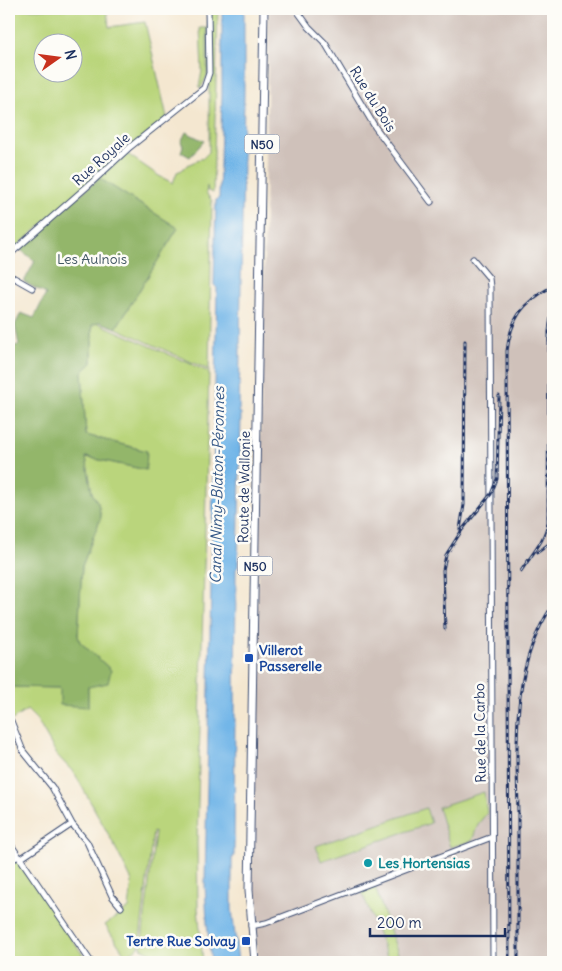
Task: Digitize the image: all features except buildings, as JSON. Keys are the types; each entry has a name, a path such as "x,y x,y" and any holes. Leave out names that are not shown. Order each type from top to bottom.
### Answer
{"main road":[{"name":"Route de Wallonie","path":"255,962 249,881 264,10"}],"street":[{"name":"Rue Royale","path":"9,255 130,147 202,91 208,81 209,73 208,9"},
{"name":"Rue du Bois","path":"296,9 330,50 375,127 431,202"},
{"name":"Rue de la Carbo","path":"473,259 488,278 490,287 490,656 493,962"},
{"path":"9,275 32,288"},
{"path":"11,721 23,751 52,787 72,824 87,842 112,896 121,907"},
{"path":"9,862 72,824"},
{"path":"251,926 492,837"},
{"path":"9,842 91,962"}],"shaded area":[{"path":"269,9 553,9 553,962 258,962 252,874"}],"green space":[{"path":"9,9 107,9 109,27 145,22 167,117 9,253"},
{"path":"208,9 218,9 213,193 208,191 207,186 206,193 212,201 209,370 116,328 178,228 99,178 126,153 159,176 173,183 177,172 203,158 209,152"},
{"path":"200,28 207,28 207,76 201,88 199,87 202,71"},
{"path":"186,132 204,141 190,157 181,152 183,146 181,142"},
{"name":"Les Aulnois","path":"99,178 178,228 116,328 100,322 92,325 92,363 82,372 86,435 147,451 146,470 86,457 92,493 98,503 101,517 82,566 78,636 80,642 111,670 108,683 88,687 88,707 60,705 60,688 9,687 9,347 19,345 15,325 21,313 34,318 46,294 24,282 35,261 18,248"},
{"path":"98,323 209,372 197,843 198,908 203,962 155,962 150,952 141,948 155,833 153,832 139,947 126,956 105,925 129,908 132,881 112,841 75,774 57,755 37,720 27,710 9,722 9,687 61,688 88,706 88,687 111,670 80,642 78,636 82,566 101,517 98,503 92,493 86,457 146,470 146,451 86,435 82,371 92,363 92,325"},
{"path":"484,792 487,813 478,824 472,841 450,847 438,807"},
{"path":"426,808 431,823 321,861 316,846"},
{"path":"17,860 83,955 73,962 40,962 23,958 23,962 9,962 9,866"},
{"path":"375,887 401,962 389,962 362,892"}],"water":[{"name":"Canal Nimy-Blaton-Péronnes","path":"222,9 244,9 239,412 241,413 238,567 236,569 234,857 232,858 232,909 238,962 211,962 205,884 217,288 214,285 216,200 219,198"}],"railway":[{"path":"509,962 507,351 511,329 515,320 532,299 551,287"},
{"path":"521,571 541,542 548,522 549,332 552,308"},
{"path":"460,529 464,505 465,341"},
{"path":"445,629 443,570 446,555 462,530 491,494 497,479 499,396"},
{"path":"538,552 553,541"},
{"path":"518,962 517,733 519,706 529,653 539,629 553,605"}],"place":[{"name":"Villerot Passerelle","path":"249,658"},
{"name":"Les Hortensias","path":"368,863"},
{"name":"Tertre Rue Solvay","path":"246,941"}]}
